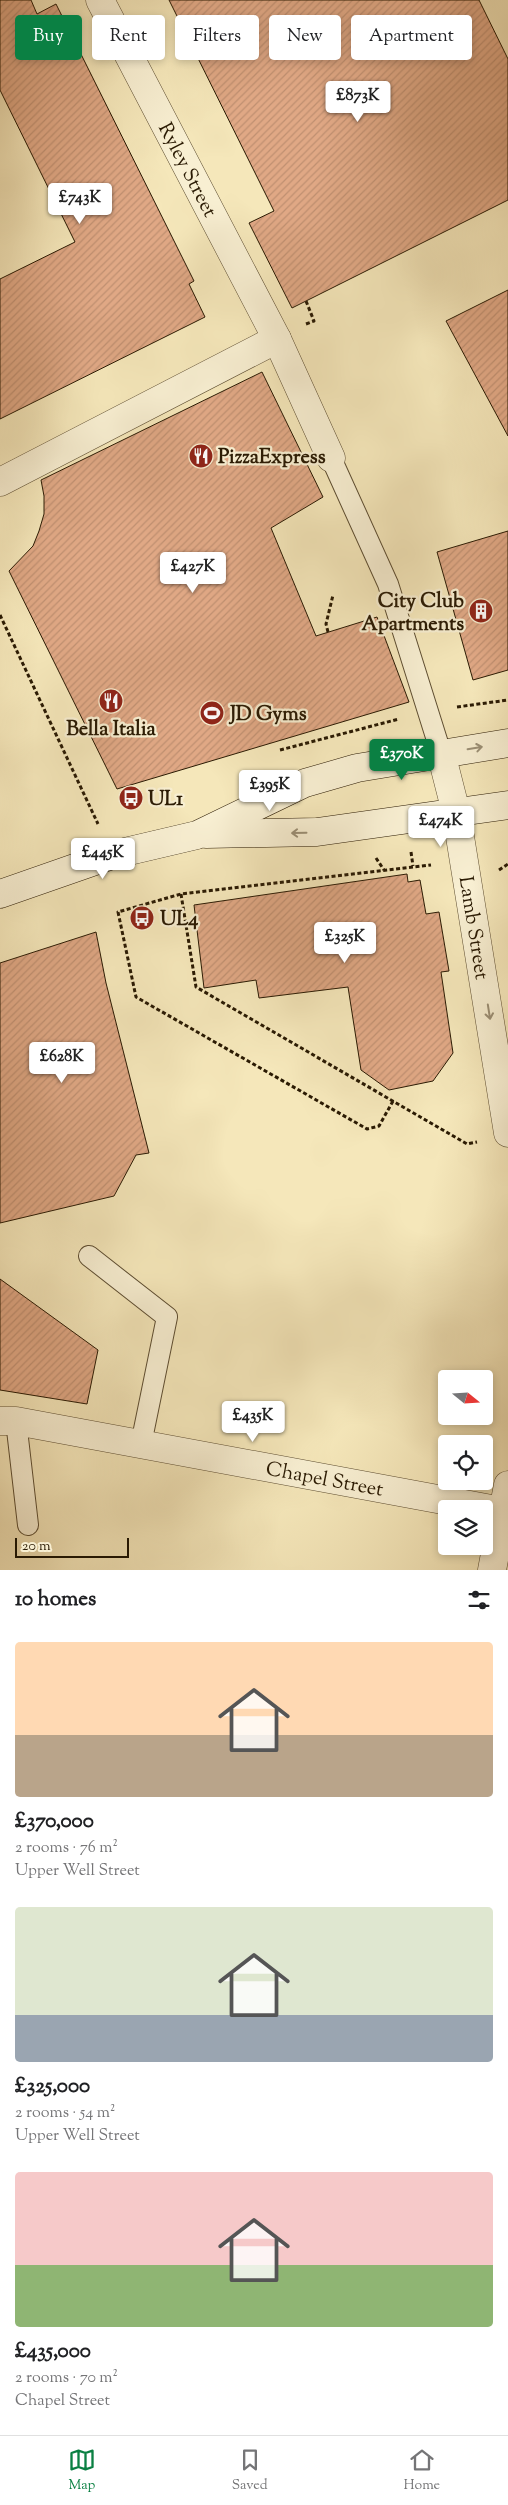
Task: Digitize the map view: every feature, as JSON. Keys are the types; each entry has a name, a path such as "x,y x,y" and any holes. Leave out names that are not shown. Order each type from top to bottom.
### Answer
{"street":[{"name":"Ryley Street","path":"100,0 277,339 331,458"},
{"path":"0,482 277,339"},
{"path":"0,894 112,855 197,834 305,783 357,768 508,743"},
{"name":"Lamb Street","path":"441,753 456,812 496,1137"},
{"path":"197,834 317,832 508,806"},
{"name":"Chapel Street","path":"8,1421 502,1511"},
{"path":"492,1570 508,1485"}],"lane":[{"path":"331,458 388,584 441,753"},
{"path":"89,1256 168,1317 141,1444"},
{"path":"8,1421 28,1525"}],"path":[{"path":"328,632 326,624 333,596"},
{"path":"0,615 90,805"},
{"path":"463,706 508,700"},
{"path":"280,750 389,721"},
{"path":"393,1102 379,1126 367,1129 136,997 118,912 181,894 412,866"},
{"path":"181,894 196,987 467,1144 496,1137"}],"building":[{"path":"0,0 31,0 37,14 56,4 61,15 15,15 15,60 82,60 82,56 194,281 189,284 205,317 0,419 0,279 75,242 0,90"},
{"path":"169,0 479,0 508,59 508,200 292,308 249,223 274,211 199,60 259,60 259,15 176,15"},
{"path":"508,290 508,436 446,321"},
{"path":"262,372 323,497 271,528 316,636 377,617 409,702 117,789 9,571 33,546 39,531 44,514 44,496 41,480"},
{"name":"City Club Apartments","path":"508,531 508,670 473,680 437,552"},
{"path":"407,874 408,882 420,880 426,914 439,912 449,971 441,972 453,1053 433,1081 389,1090 361,1070 348,987 259,998 256,980 204,988 194,905"},
{"path":"96,932 106,983 149,1153 136,1155 114,1196 0,1223 0,963"},
{"path":"0,1279 98,1350 87,1404 0,1390"}],"place":[{"name":"PizzaExpress","path":"201,456"},
{"name":"City Club Apartments","path":"481,611"},
{"name":"Bella Italia","path":"111,701"},
{"name":"JD Gyms","path":"212,713"},
{"name":"UL1","path":"131,798"},
{"name":"UL4","path":"142,918"}]}
